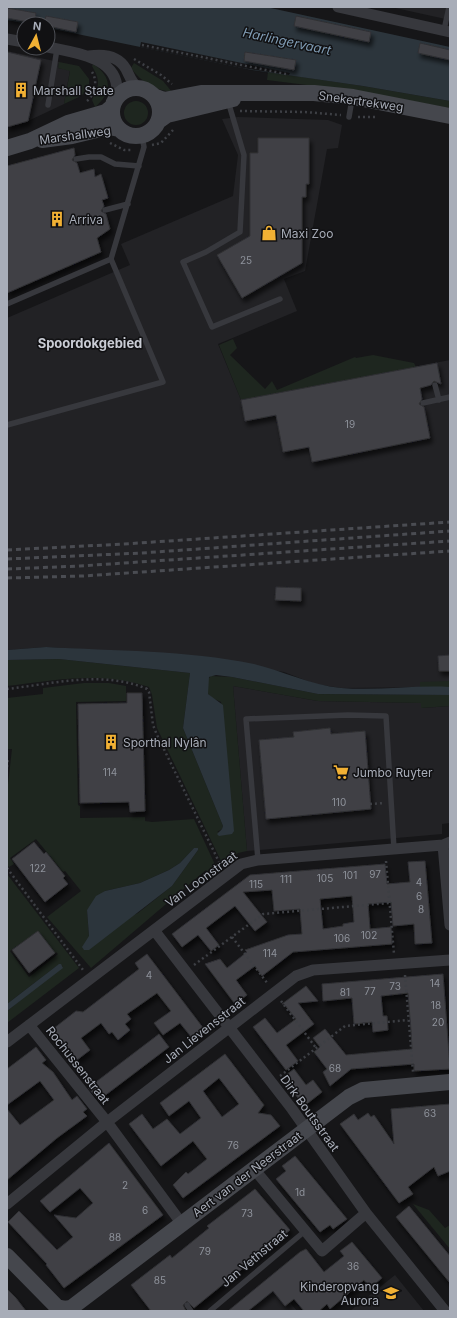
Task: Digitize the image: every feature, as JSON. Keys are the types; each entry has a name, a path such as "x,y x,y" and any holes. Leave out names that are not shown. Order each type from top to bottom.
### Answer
{"main road":[{"path":"138,88 148,90 156,97 161,110 160,120 151,132 142,136 127,135 119,130 112,117 114,103 128,89 138,88"},
{"name":"Snekertrekweg","path":"156,97 164,100 201,93 314,93 352,97 450,116"},
{"name":"Snekertrekweg","path":"160,120 167,115 230,106 248,94"},
{"name":"Marshallweg","path":"7,148 30,141 68,123 106,112 114,103"},
{"name":"Marshallweg","path":"30,141 72,136 109,127 119,130"},
{"name":"Aert van der Neerstraat","path":"64,1310 77,1304 349,1097 363,1090 414,1084 450,1082"},
{"path":"7,1256 57,1307 64,1310"}],"street":[{"path":"338,7 447,31"},
{"path":"56,49 86,56 99,62 113,74 118,85 114,103"},
{"path":"86,56 100,54 116,60 123,65 132,83 138,88"},
{"path":"446,844 450,925"},
{"name":"Van Loonstraat","path":"7,1042 241,864 258,860 446,844"},
{"name":"Dirk Boutsstraat","path":"154,930 271,1082 366,1213 445,1311"},
{"name":"Jan Lievensstraat","path":"7,1204 106,1122 296,976 304,972 450,960"},
{"name":"Rochussenstraat","path":"30,1025 106,1122 182,1224"},
{"path":"254,1168 305,1231"},
{"name":"Jan Vethstraat","path":"305,1231 322,1251 366,1213"}],"lane":[{"path":"447,31 449,7"},
{"path":"48,105 52,56"},
{"path":"349,117 352,97"},
{"path":"230,106 244,155 240,232 206,252 183,262 212,327 280,299"},
{"path":"7,425 163,382 111,259 144,147 142,136"},
{"path":"76,159 89,156 101,157 115,164 139,166"},
{"path":"105,210 128,204"},
{"path":"7,304 111,259"},
{"path":"435,385 439,400"},
{"path":"423,403 450,397"},
{"path":"258,860 246,719 348,715 386,716 390,849"},
{"name":"Jan Vethstraat","path":"210,1311 305,1231"},
{"path":"187,1305 191,1311"}],"path":[{"path":"142,45 286,74"},
{"path":"88,100 95,86 94,75 90,68"},
{"path":"230,106 349,117 378,117"},
{"path":"7,689 96,680 129,684 147,689 149,692 153,725 157,735 226,875"},
{"path":"7,767 8,758"},
{"path":"390,849 389,903 408,1020 414,1084"},
{"path":"7,868 90,979"},
{"path":"186,971 263,914 389,903"},
{"path":"232,937 316,1048"},
{"path":"271,1082 345,1026 408,1020"}],"shaded area":[{"path":"391,7 450,7 450,20"},
{"path":"7,51 16,53 16,56 31,56 59,62 58,68 70,70 64,104 28,121 7,127"},
{"path":"59,62 79,66 89,79 88,89 82,95 64,104 70,71 58,68"},
{"path":"134,63 163,81 172,92 154,87 144,81 131,68"},
{"path":"93,64 104,74 108,85 105,96 95,107 92,100 96,91 98,80 92,66"},
{"path":"268,72 450,101 450,108 362,92 267,80"},
{"path":"136,101 144,105 148,113 144,121 136,125 128,121 124,113 128,105"},
{"path":"238,117 328,120 342,125 338,148 327,149 305,271 284,279 297,311 218,344 241,400 450,360 450,687 341,688 315,684 284,672 177,655 46,647 7,650 7,318 130,265 121,244 233,196 238,155 222,119"},
{"path":"233,339 237,348 230,355 265,389 272,381 277,390 355,357 373,355 414,363 416,367 241,400 219,345"},
{"path":"59,659 190,673 183,728 223,826 222,829 217,832 232,834 221,702 212,698 208,694 208,679 211,676 232,677 318,694 450,695 450,706 421,708 421,703 318,701 233,686 247,851 238,853 222,863 157,728 152,695 149,687 114,679 96,678 61,679 7,686 7,660"},
{"path":"450,681 450,687 420,687 420,682"},
{"path":"84,683 109,683 126,686 126,701 76,702 78,805 80,806 80,818 145,817 145,821 152,822 194,819 217,869 217,874 212,877 206,870 91,968 47,917 81,891 65,871 63,872 36,839 10,858 14,864 9,867 7,865 7,793 12,749 7,749 7,698 43,694 43,688","holes":["194,848 198,848 172,886 138,913 89,936 87,910 105,891 140,883 169,870 180,863"]},
{"path":"233,686 318,701 421,703 422,708 450,706 450,823 442,824 442,834 247,851"},
{"path":"7,874 79,968 7,1023 7,1011 63,966 58,965 7,1004","holes":["38,931 55,953 56,952 58,954 29,977 10,951"]},
{"path":"413,1204 429,1210 445,1228 450,1225 450,1249"},
{"path":"306,1249 312,1257 277,1287 297,1311 228,1311"},
{"name":"Kinderopvang Aurora","path":"395,1275 424,1311 350,1311"}],"water":[{"name":"Harlingervaart","path":"7,7 266,7 450,47 450,101 363,86 252,70 56,30 56,16 16,16 16,22 7,20"},
{"path":"46,647 150,652 228,659 254,664 308,681 341,688 368,689 450,687 450,695 318,694 232,677 216,675 209,677 208,694 223,705 234,831 232,834 219,836 217,834 223,826 183,728 190,673 59,659 7,660 7,650"},
{"path":"194,848 198,848 198,850 172,886 89,950 84,950 82,947 89,936 87,910 96,896 105,891 140,883 169,870 180,863"},
{"path":"61,964 63,968 7,1011 7,1004"}],"pier":[{"path":"141,42 290,73 289,75 242,68 140,47"}],"building":[{"path":"7,8 36,13 35,16 16,16 16,20 7,18"},
{"path":"296,16 371,32 369,42 294,26"},
{"path":"56,18 78,22 76,32 56,28"},
{"path":"420,43 450,50 450,60 418,53"},
{"name":"Marshall State","path":"7,52 16,54 16,56 24,56 41,60 28,121 7,127"},
{"path":"245,52 296,60 294,70 244,61"},
{"path":"258,138 309,138 309,184 306,184 306,197 302,197 302,263 242,298 217,255 250,236 250,153 258,153"},
{"name":"Arriva","path":"74,148 75,155 72,160 77,163 80,173 94,169 95,177 101,174 108,198 102,200 104,206 101,211 106,214 110,229 97,238 101,252 7,293 7,166"},
{"path":"437,363 441,384 434,381 431,385 420,388 422,399 419,404 424,407 430,438 312,462 309,447 283,452 276,415 245,421 241,400"},
{"path":"276,587 301,588 301,601 275,600"},
{"path":"450,655 450,671 439,671 438,656"},
{"name":"Sporthal Nylân","path":"127,693 142,693 145,811 130,812 129,802 80,803 78,704 127,703"},
{"path":"330,728 331,734 365,731 371,809 266,819 259,740 294,737 293,732"},
{"path":"34,842 44,854 46,852 65,876 63,878 68,884 45,902 12,859"},
{"path":"425,861 432,943 415,944 414,924 393,926 391,902 368,904 370,929 391,927 392,944 293,952 262,976 255,966 236,980 247,995 235,1004 205,964 220,959 227,968 247,952 245,950 288,935 302,934 300,909 274,911 272,890 243,892 267,922 255,931 235,906 206,928 219,945 211,951 198,935 182,947 172,934 250,875 385,864 387,884 410,882 408,862","holes":["352,896 354,922 343,924 343,926 323,929 320,899"]},
{"path":"38,931 55,953 29,973 12,950"},
{"path":"147,954 204,1029 192,1038 180,1023 163,1035 154,1023 171,1011 157,993 127,1014 131,1019 125,1024 130,1030 118,1040 112,1032 109,1034 101,1023 81,1038 90,1050 77,1060 53,1029 76,1011 83,1012 139,969 135,963"},
{"path":"443,974 450,1069 414,1071 414,1064 351,1069 330,1086 323,1072 327,1069 314,1052 320,1047 313,1038 325,1029 346,1055 412,1049 411,1030 408,993 381,996 383,1016 387,1016 388,1030 373,1032 372,1022 354,1024 352,998 323,1001 322,984"},
{"path":"306,986 318,1001 298,1003 314,1024 286,1045 298,1061 286,1070 253,1027 265,1018 277,1033 296,1019 284,1004 282,1004"},
{"path":"159,1034 169,1047 99,1100 88,1088"},
{"path":"36,1047 46,1060 42,1063 53,1072 72,1100 77,1096 87,1109 83,1112 87,1116 57,1138 7,1180 7,1109 20,1125 54,1100 40,1081 7,1105 7,1069"},
{"path":"225,1054 264,1105 258,1113 271,1115 280,1126 183,1198 173,1185 186,1172 188,1174 207,1159 193,1141 161,1166 129,1124 142,1114 153,1129 167,1119 180,1134 201,1118 189,1101 169,1116 160,1103","holes":["219,1078 239,1104 222,1117 203,1091"]},
{"path":"294,1069 306,1085 313,1080 322,1092 304,1106 295,1094 298,1091 286,1075"},
{"path":"450,1104 450,1171 438,1176 434,1167 408,1187 413,1194 399,1203 340,1124 354,1114 358,1120 368,1113 371,1117 374,1115 394,1144 391,1109"},
{"path":"109,1143 163,1215 64,1288 46,1265 47,1264 8,1222 19,1211 57,1250 73,1237 54,1215 76,1218 93,1203 80,1188 50,1212 40,1201"},
{"path":"295,1156 347,1219 333,1229 330,1225 320,1232 276,1179 286,1171 282,1166"},
{"path":"255,1189 290,1230 194,1308 187,1301 183,1305 186,1311 151,1311 131,1285 170,1255 172,1258 209,1228 207,1226"},
{"path":"409,1206 450,1256 450,1283 396,1217"},
{"path":"352,1242 382,1278 370,1288 364,1280 330,1309 327,1304 319,1311 304,1311 294,1299 285,1306 273,1291 248,1311 228,1311 300,1252 306,1249 324,1272 344,1256 340,1251"},
{"path":"7,1289 16,1298 26,1311 7,1311"}],"railway":[{"path":"7,550 124,544 450,522"},
{"path":"7,559 142,553 450,531"},
{"path":"7,569 80,566 450,541"},
{"path":"7,578 83,576 450,551"}],"place":[{"name":"Marshall State","path":"21,90"},
{"name":"Arriva","path":"57,219"},
{"name":"Maxi Zoo","path":"269,233"},
{"name":"Sporthal Nylân","path":"111,742"},
{"name":"Jumbo Ruyter","path":"341,772"},
{"name":"Kinderopvang Aurora","path":"391,1293"}],"district":[{"name":"Spoordokgebied","path":"90,343"}]}
